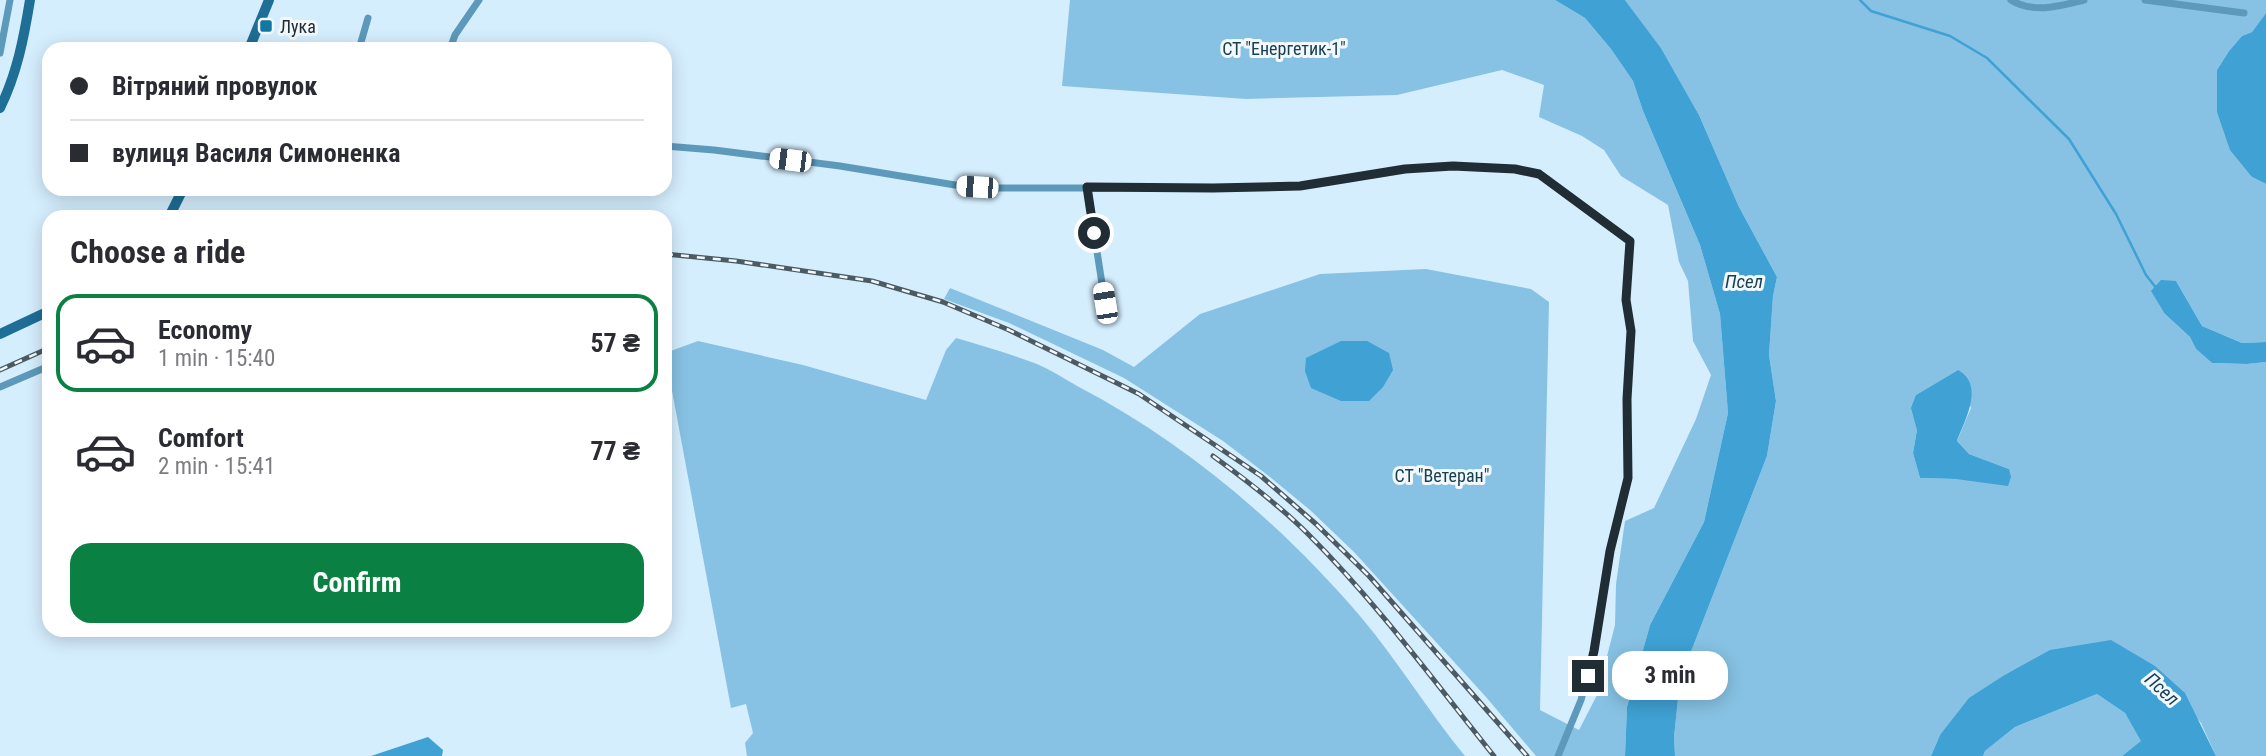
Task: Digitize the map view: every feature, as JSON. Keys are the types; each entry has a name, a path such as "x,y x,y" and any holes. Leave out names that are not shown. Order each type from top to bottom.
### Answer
{"main road":[{"path":"0,108 10,89 30,0"},
{"path":"252,42 269,0"},
{"path":"0,334 42,314"}],"street":[{"path":"0,54 10,0"},
{"path":"452,42 479,0"},
{"path":"2011,0 2021,6 2054,8 2084,0"},
{"path":"2145,0 2244,13"},
{"path":"361,42 368,18"},
{"path":"672,147 841,166 955,185 999,188 1300,186 1405,169 1453,166 1515,169 1539,174 1630,241 1626,300 1631,331 1627,399 1628,478 1610,551 1594,651 1584,688 1558,756"},
{"path":"1087,187 1105,303"},
{"path":"0,387 42,369"}],"green space":[{"path":"1070,0 1555,0 1585,18 1611,49 1633,81 1700,245 1720,314 1728,413 1704,522 1650,625 1627,707 1625,756 1536,756 1354,552 1270,477 1223,441 1124,378 1009,323 944,299 950,288 1103,350 1134,367 1200,314 1320,274 1426,269 1531,289 1549,302 1540,710 1579,730 1597,695 1615,625 1616,584 1625,521 1654,508 1696,419 1711,375 1693,341 1688,281 1679,262 1668,205 1621,176 1604,150 1582,136 1539,117 1544,85 1502,70 1397,95 1246,99 1062,86"},
{"path":"1625,0 2266,0 2266,13 2252,32 2242,36 2229,51 2217,70 2217,112 2252,177 2266,184 2266,342 2242,343 2202,326 2176,281 2165,314 2190,337 2196,349 2212,363 2266,362 2266,756 2216,756 2201,723 2155,666 1940,735 1931,756 1675,756 1674,737 1680,680 1767,456 1776,401 1769,355 1777,277 1739,207 1699,115 1661,48","holes":["1958,370 1971,408 1957,441 1969,454 2009,469 1956,479 1920,478 1913,453 1917,430 1916,395"]},
{"path":"956,338 1037,364 1119,409 1230,488 1298,550 1360,616 1465,756 747,756 745,743 753,733 746,704 731,708 672,391 672,350 698,341 803,365 926,400 946,350"},
{"path":"2097,694 2125,713 2142,741 2122,756 1983,756 1985,751 2015,727"}],"water":[{"name":"Псел","path":"1555,0 1625,0 1661,48 1699,115 1739,207 1777,277 1769,355 1776,401 1767,456 1680,680 1674,737 1675,756 1625,756 1627,707 1650,625 1704,522 1728,413 1720,314 1700,245 1633,81 1585,18"},
{"path":"2266,13 2266,184 2252,177 2230,150 2217,112 2217,70 2229,51 2242,36 2252,32"},
{"path":"2161,280 2176,281 2202,326 2242,343 2266,342 2266,362 2212,363 2196,349 2190,337 2165,314 2151,291"},
{"path":"1341,341 1367,341 1389,353 1393,370 1383,387 1369,401 1341,401 1311,388 1305,371 1306,358"},
{"path":"1958,370 1966,376 1972,394 1957,441 1969,454 2009,469 2011,477 2008,486 1956,479 1920,478 1913,453 1917,430 1911,408 1916,395"},
{"name":"Псел","path":"2111,640 2155,666 2185,693 2216,756 2122,756 2141,741 2125,713 2097,694 2015,727 1985,751 1983,756 1931,756 1940,735 1969,698 2003,676 2050,650"},
{"path":"428,737 443,750 442,756 371,756"}],"waterway":[{"path":"1860,0 1871,11 1950,36 1987,58 2069,139 2116,214 2146,275 2157,289"}],"railway":[{"path":"672,255 872,281 943,302 1009,330 1139,394 1261,476 1316,524 1369,576 1527,756"},
{"path":"0,370 42,351"},
{"path":"1213,456 1286,513 1333,560 1404,642 1494,756"}],"place":[{"name":"Лука","path":"266,26"}],"route":[{"path":"1094,233 1087,187 1300,186 1405,169 1453,166 1515,169 1539,174 1630,241 1626,300 1631,331 1627,399 1628,478 1610,551 1588,676"}],"park label":[{"name":"СТ \"Енергетик-1\"","path":"1284,48"},
{"name":"СТ \"Ветеран\"","path":"1442,475"}]}
